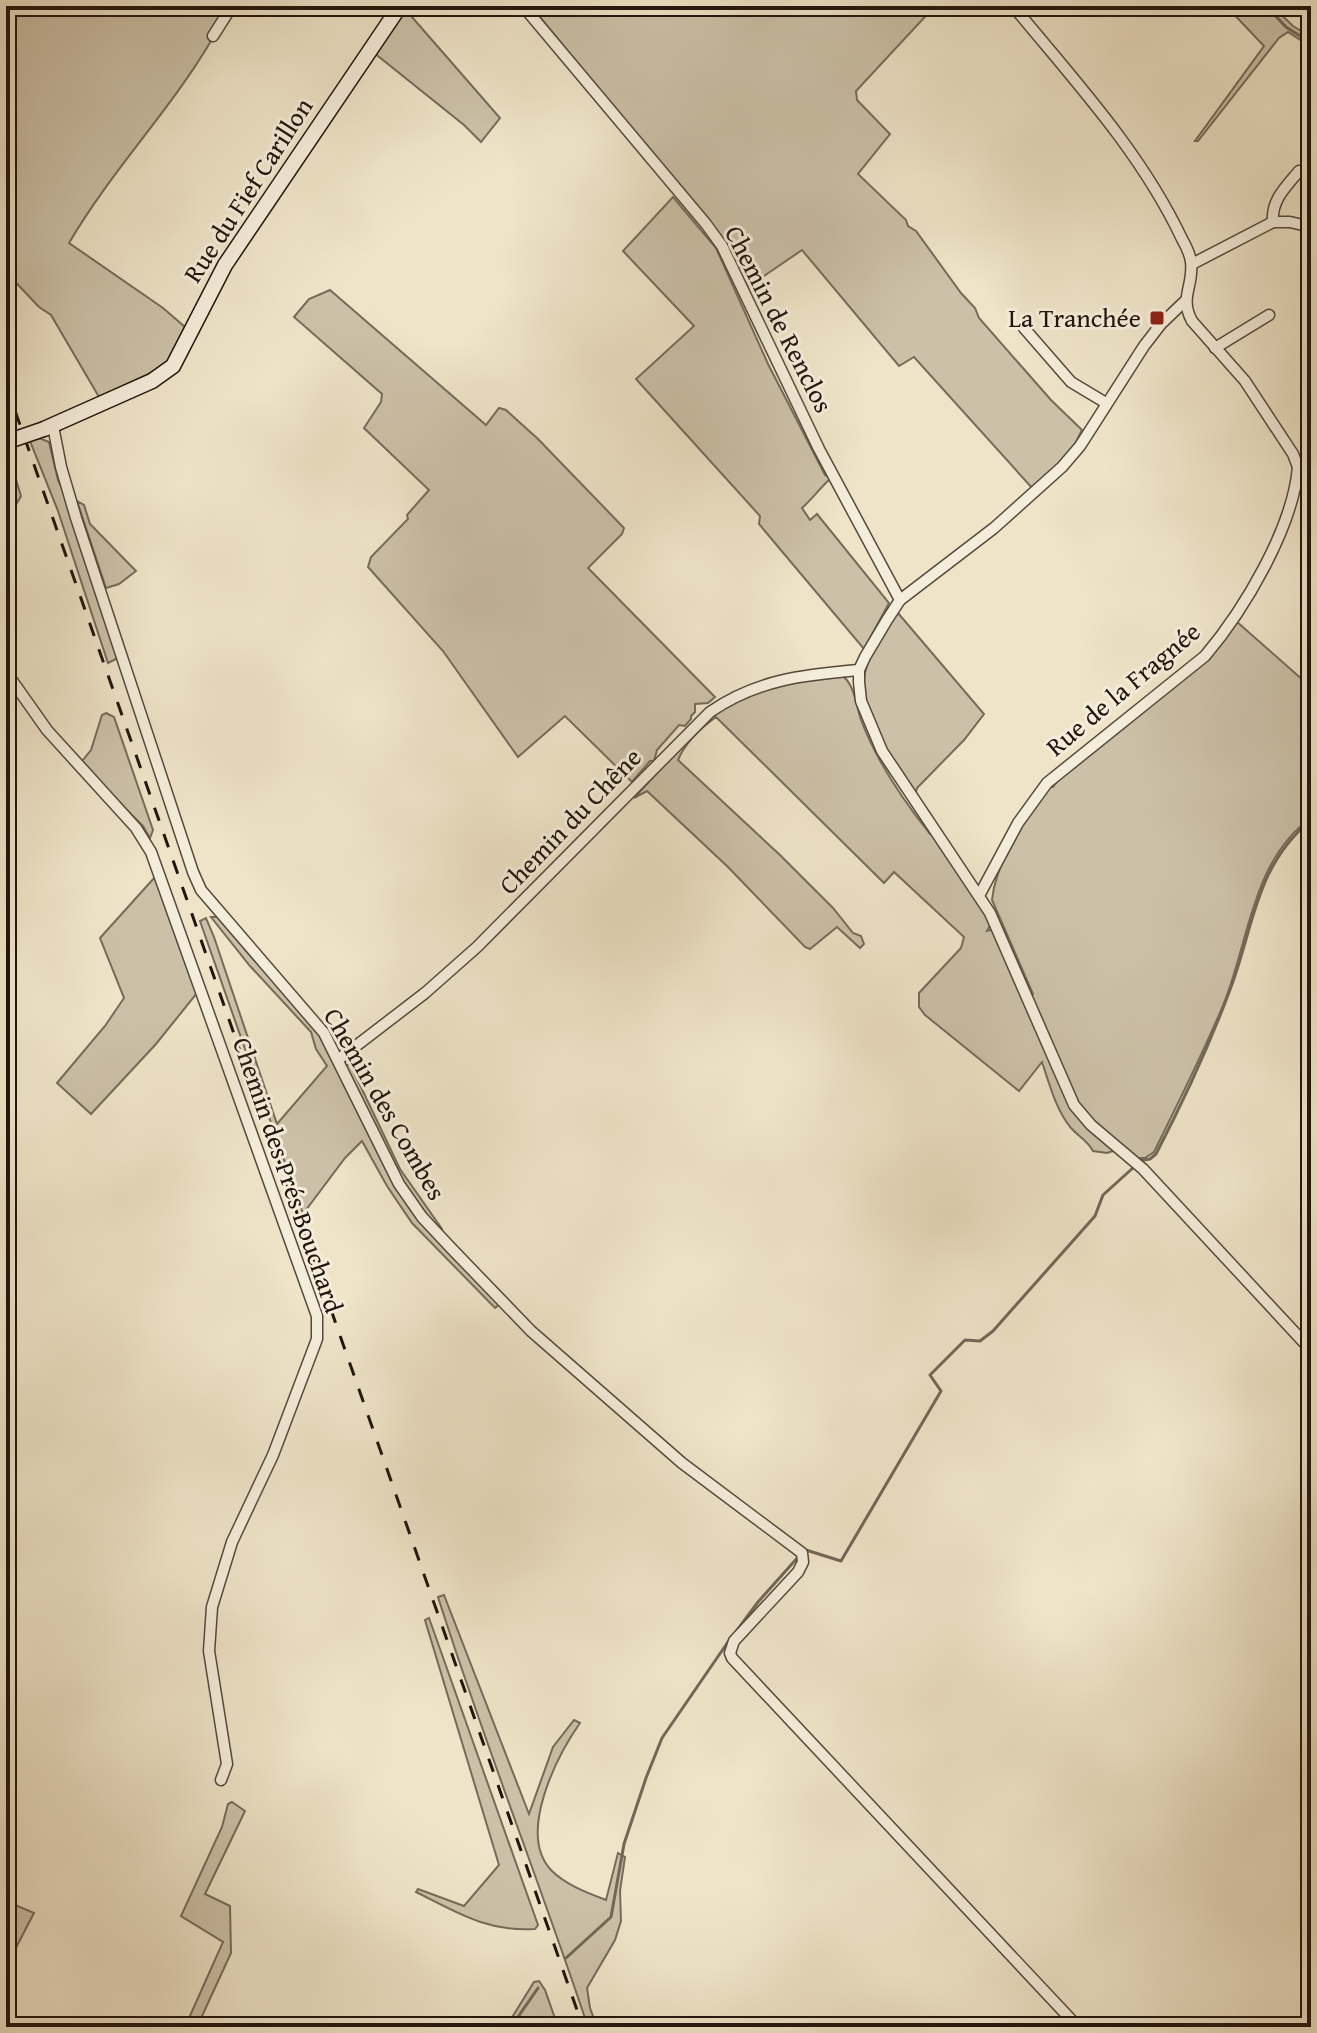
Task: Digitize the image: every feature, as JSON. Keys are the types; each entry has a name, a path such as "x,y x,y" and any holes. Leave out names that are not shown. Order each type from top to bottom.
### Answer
{"street":[{"path":"213,36 232,6"},
{"name":"Rue du Fief Carillon","path":"6,442 49,428 152,381 173,366 225,265 400,6"},
{"name":"Chemin de Renclos","path":"523,6 722,246 819,449 900,600"},
{"path":"1013,6 1135,157 1181,236 1192,264 1184,302 1152,335 1080,446 1038,490 994,528 900,600 859,670 861,701 882,751 900,781 980,894 996,924 1074,1105 1091,1125 1136,1163 1311,1350"},
{"path":"1273,222 1272,212 1277,198 1299,171"},
{"path":"1192,264 1273,222 1311,227"},
{"path":"1184,302 1192,321 1245,381 1293,454 1298,467 1311,482"},
{"path":"1215,348 1269,315"},
{"path":"1024,328 1071,382 1106,403"},
{"name":"Chemin des Combes","path":"49,428 197,882 208,899 306,1009 339,1059 399,1184 422,1217 531,1331 682,1463 802,1554 794,1577 734,1641 730,1653 732,1658 1078,2027"},
{"path":"1298,467 1311,460"},
{"name":"Rue de la Fragnée","path":"980,894 1018,823 1047,783 1205,656 1217,641 1269,556 1291,500 1298,467"},
{"name":"Chemin du Chêne","path":"339,1059 425,993 477,947 710,712 742,692 770,682 859,670"},
{"name":"Chemin des Prés Bouchard","path":"6,672 47,730 136,828 151,852 319,1324 317,1339 273,1455 232,1542 212,1607 209,1651 227,1764 221,1780"}],"shaded area":[{"path":"6,6 230,6 195,67 103,191 69,243 163,308 185,327 168,361 159,369 99,397 51,315 39,307 6,272"},
{"path":"531,6 935,6 856,91 857,100 890,134 858,174 916,231 975,308 979,318 1051,400 1082,430 1072,450 1033,489 914,357 899,366 802,250 748,287 726,246"},
{"path":"1226,6 1272,6 1293,26 1311,37 1311,47 1288,32 1279,38 1195,141 1264,46"},
{"path":"405,9 500,118 481,142 373,52"},
{"path":"673,197 716,248 768,364 825,475 831,478 802,508 810,520 817,514 889,603 864,649 759,524 760,516 636,379 694,326 623,251"},
{"path":"330,290 486,425 499,408 506,410 624,528 622,534 588,568 715,697 708,703 695,704 691,719 685,726 679,725 657,750 654,761 650,761 632,782 565,716 518,757 443,651 368,567 371,557 408,519 407,515 429,490 364,428 381,402 382,394 294,317 309,299"},
{"path":"39,438 49,442 58,480 70,507 118,658 108,663 58,511 30,441"},
{"path":"6,446 21,496 6,522"},
{"path":"77,501 84,505 90,524 136,571 119,584 106,588"},
{"path":"898,613 984,714 964,740 917,788 915,796 873,724 864,693 868,662"},
{"path":"1236,621 1304,681 1311,671 1311,818 1291,835 1264,879 1224,1003 1154,1152 1145,1158 1133,1158 1086,1116 1074,1100 992,900 999,870 1013,840 1048,787 1053,787 1205,662"},
{"path":"841,675 852,688 867,736 891,780 933,834 992,922 987,931 994,929 1071,1109 1116,1150 1107,1153 1093,1151 1071,1128 1057,1105 1042,1062 1019,1091 925,1015 919,1007 919,993 961,948 964,937 894,872 884,883 716,717 694,736 678,760 781,856 833,908 853,933 861,936 864,944 860,948 837,927 810,949 805,947 728,867 647,791 634,798 702,724 720,710 765,687"},
{"path":"106,713 114,717 153,830 150,838 143,826 82,765 91,750 102,715"},
{"path":"155,877 197,993 156,1044 91,1114 57,1083 105,1026 124,998 100,938"},
{"path":"211,917 219,917 317,1028 339,1069 350,1064 400,1169 442,1229 436,1236 500,1304 495,1308 412,1223 362,1141 345,1158 303,1214 200,921 206,918 214,937 277,1124 327,1066 316,1049 311,1032 250,966"},
{"path":"444,1595 529,1814 553,1747 574,1720 580,1723 561,1755 544,1796 538,1837 542,1856 552,1871 570,1884 606,1900 618,1853 625,1857 620,1891 621,1921 615,1940 587,1988 597,2027 588,2027 493,1759 438,1597"},
{"path":"429,1618 538,1925 535,1929 487,1924 416,1892 418,1889 464,1906 499,1865 425,1620"},
{"path":"232,1802 245,1811 205,1894 230,1906 231,1953 197,2027 185,2027 223,1942 181,1916 222,1827 228,1804"},
{"path":"6,1901 34,1913 6,1967"},
{"path":"539,1981 558,2027 506,2027 534,1982"}],"waterway":[{"path":"1266,6 1286,27 1311,43"},
{"path":"1138,1161 1150,1159 1156,1154 1196,1071 1231,987 1268,876 1279,856 1311,820"},
{"path":"806,1550 841,1561 941,1391 930,1375 965,1340 980,1341 993,1331 1095,1216 1103,1195 1134,1167"},
{"path":"735,1633 799,1556"},
{"path":"566,1958 611,1917 624,1844 662,1738 730,1639"},
{"path":"511,2027 538,1988"}],"railway":[{"path":"6,385 583,2027"}],"place":[{"name":"La Tranchée","path":"1157,318"}]}
